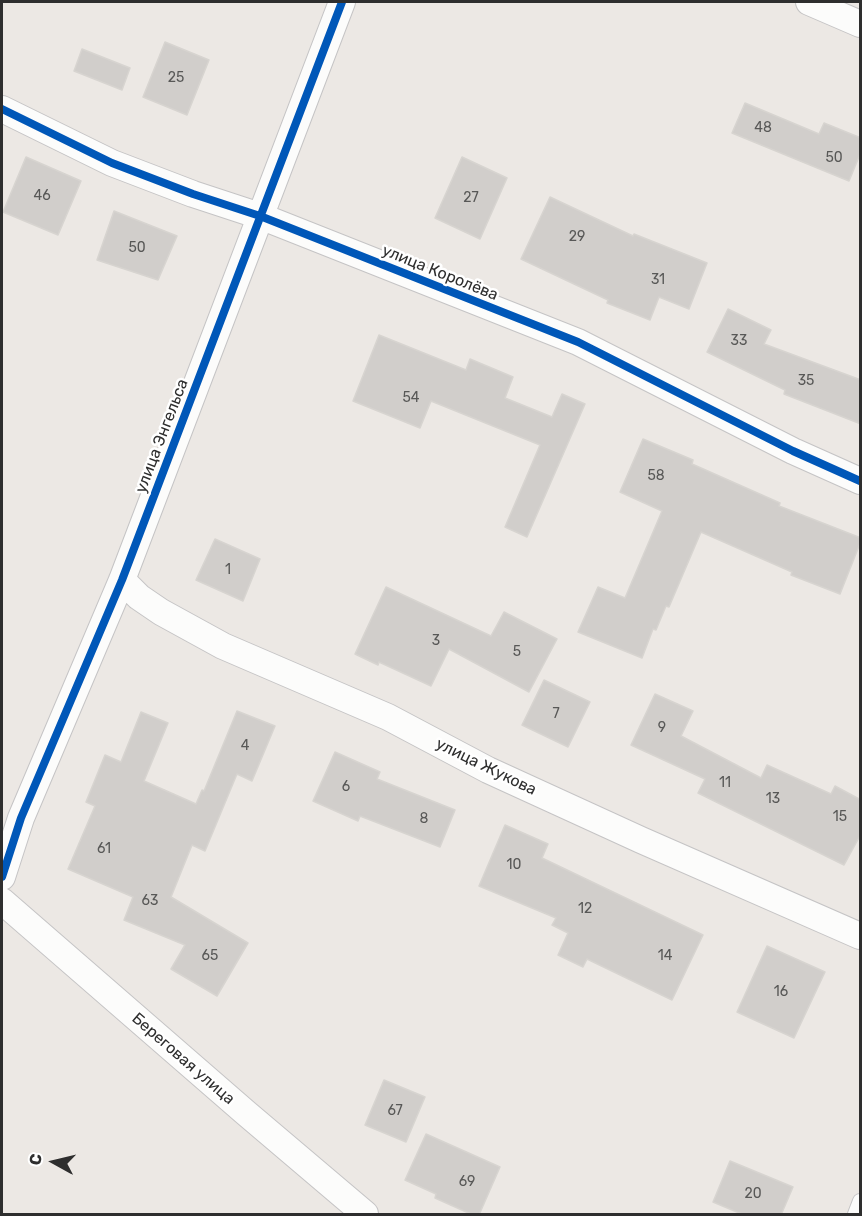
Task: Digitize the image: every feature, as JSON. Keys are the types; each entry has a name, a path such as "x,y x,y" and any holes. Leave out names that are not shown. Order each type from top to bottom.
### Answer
{"street":[{"name":"улица Энгельса","path":"2,877 11,816 122,580 342,2"},
{"path":"809,2 861,24"},
{"name":"улица Королёва","path":"2,109 112,163 193,194 260,216 578,342 793,451 861,481"},
{"name":"улица Жукова","path":"122,580 139,597 161,612 223,646 388,717 488,770 861,936"},
{"name":"Береговая улица","path":"2,902 365,1215"}],"lane":[{"path":"855,1215 861,1201"}],"building":[{"path":"165,42 209,60 187,115 143,97"},
{"path":"82,49 130,68 122,90 74,71"},
{"path":"745,103 819,134 824,123 861,138 861,152 849,181 732,133"},
{"path":"26,157 81,181 58,235 3,212"},
{"path":"462,157 507,178 480,239 435,218"},
{"path":"550,197 633,236 634,234 707,263 689,309 659,297 650,320 607,303 608,300 521,259"},
{"path":"114,211 177,236 158,280 97,260"},
{"path":"728,309 771,330 764,344 861,380 861,424 784,394 785,390 707,352"},
{"path":"379,335 466,370 470,359 513,377 505,398 552,417 562,394 585,404 527,537 505,527 540,445 431,401 420,428 353,401"},
{"path":"643,439 693,460 692,464 780,503 779,506 861,538 840,594 791,575 792,572 701,532 669,607 666,606 656,630 653,629 642,658 578,632 598,587 625,598 662,511 620,492"},
{"path":"215,539 260,559 243,601 196,580"},
{"path":"386,587 491,636 504,612 557,639 529,692 449,649 431,686 379,662 378,665 355,654"},
{"path":"544,680 590,702 568,747 522,725"},
{"path":"655,694 693,711 681,736 761,778 767,765 831,794 835,786 861,800 861,834 844,865 698,793 705,779 631,745"},
{"path":"237,711 275,726 252,781 237,774 205,851 192,845 171,897 248,943 217,996 171,969 185,945 124,920 133,897 68,869 95,806 86,802 105,755 121,762 141,712 168,723 144,781 196,804 202,790 204,791"},
{"path":"335,752 380,772 377,779 455,810 440,847 360,816 358,821 313,801"},
{"path":"505,825 548,844 542,858 703,935 672,1000 587,959 583,967 558,955 568,933 552,925 556,918 479,886"},
{"path":"767,946 825,972 794,1038 737,1012"},
{"path":"384,1080 425,1097 406,1142 365,1125"},
{"path":"426,1134 500,1167 479,1215 473,1215 435,1198 436,1194 405,1180"},
{"path":"730,1161 793,1187 781,1215 744,1215 713,1202"}],"cycle path":[{"path":"2,877 21,818 122,580 342,2"},
{"path":"2,109 112,163 193,194 260,216 578,342 793,451 860,481"}]}
